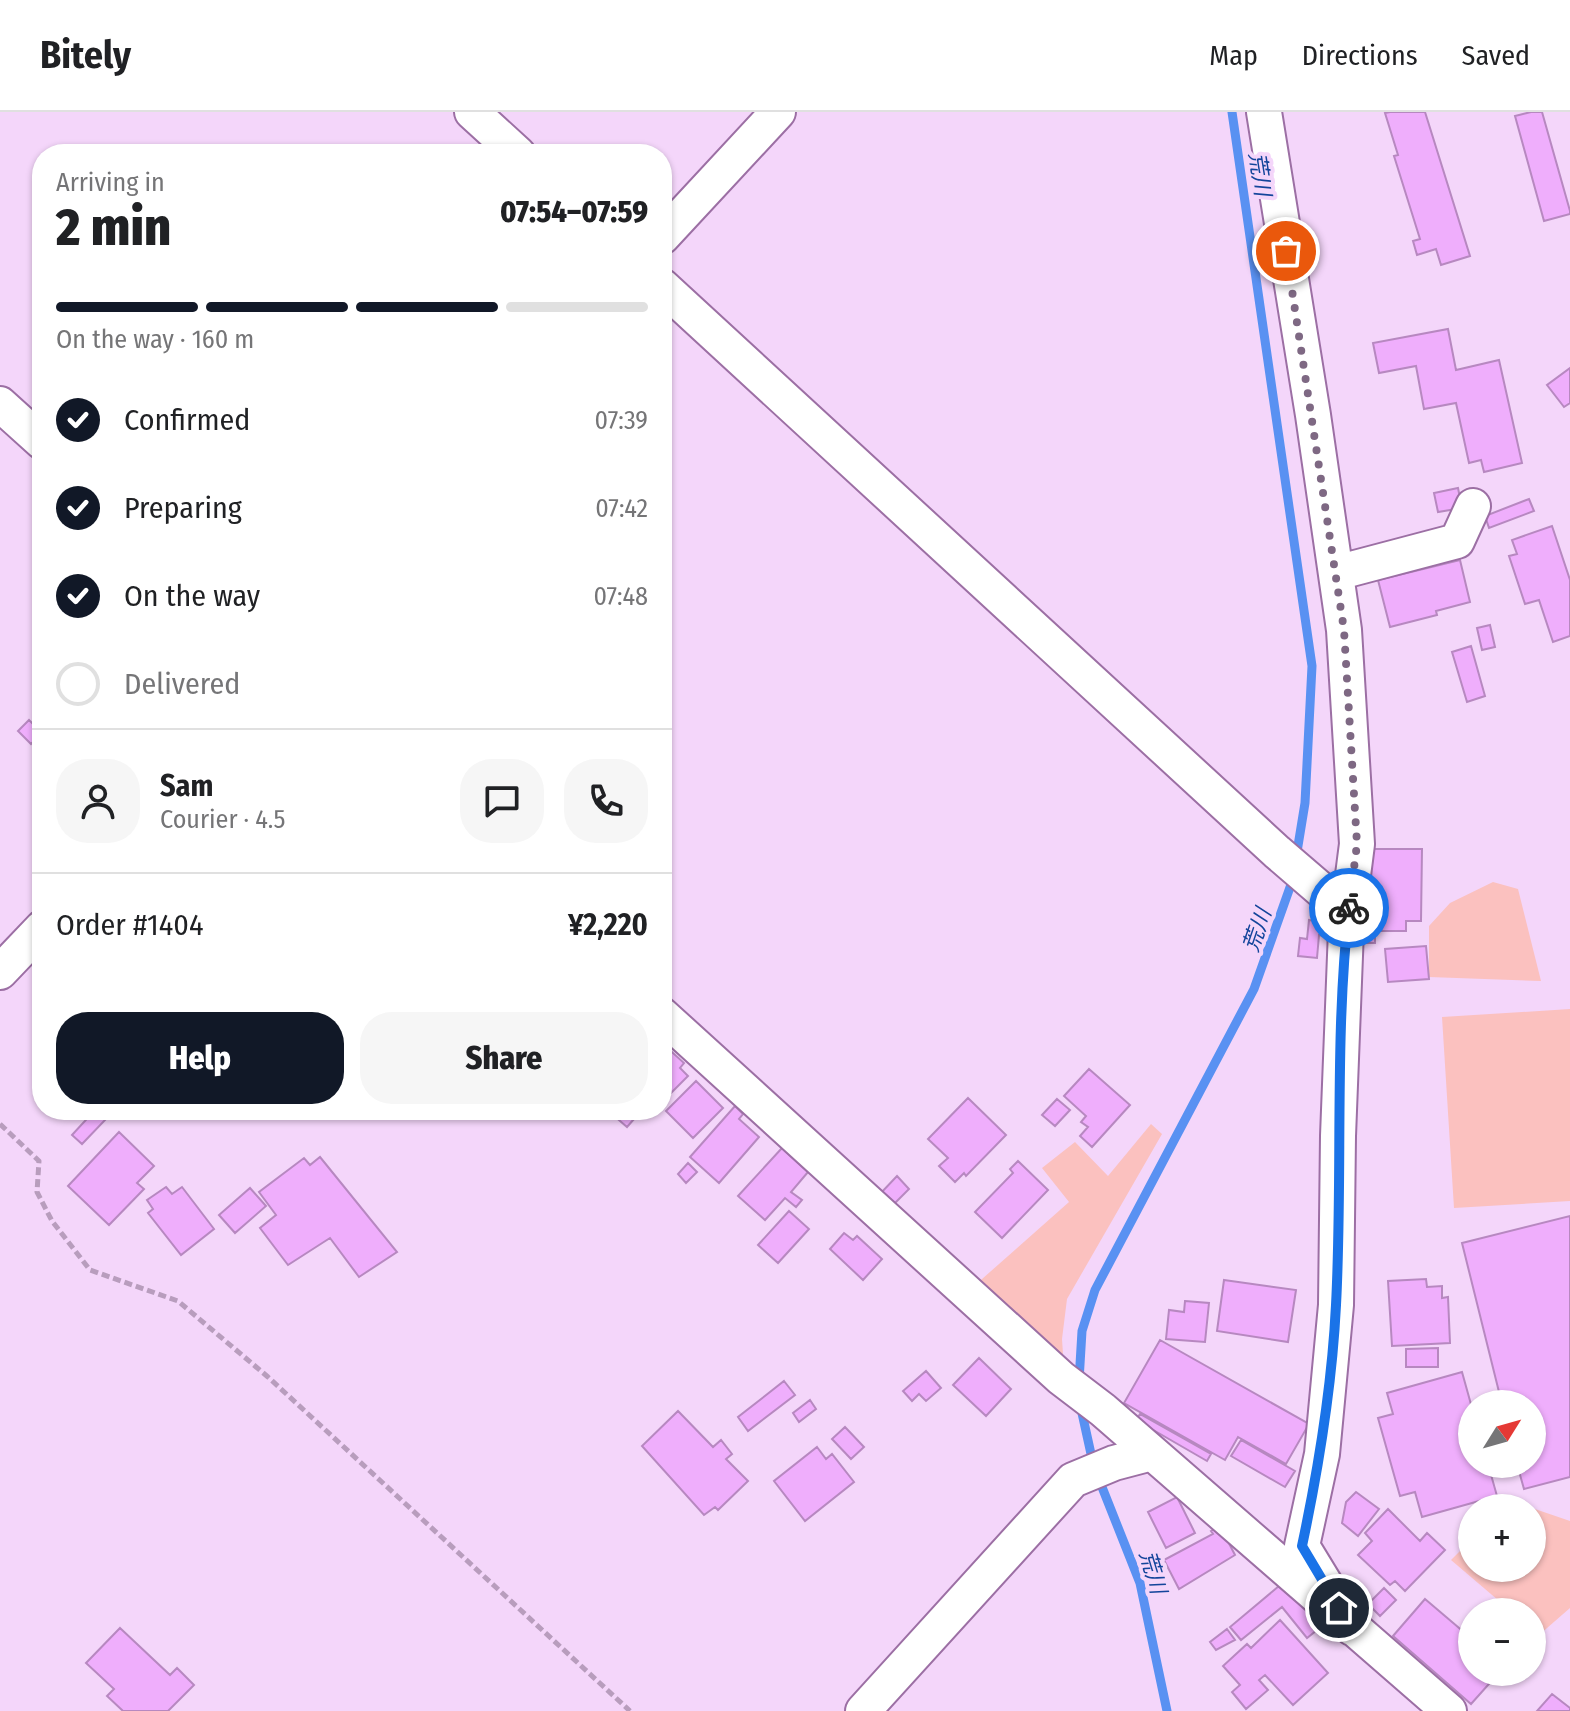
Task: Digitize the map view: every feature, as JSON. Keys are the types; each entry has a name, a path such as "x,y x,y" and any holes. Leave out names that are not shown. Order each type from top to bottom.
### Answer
{"street":[{"path":"472,112 507,144"},
{"path":"672,226 778,112"},
{"path":"1264,112 1344,630 1357,844 1346,930 1338,1136 1336,1305 1322,1454 1302,1546 1352,1628"},
{"path":"672,295 1327,895 1346,930"},
{"path":"0,404 32,433"},
{"path":"1336,573 1457,541 1473,506"},
{"path":"0,972 32,938"},
{"path":"672,1024 1061,1378 1103,1410 1449,1711"},
{"path":"863,1711 1073,1480 1152,1453"}],"path":[{"path":"0,1124 39,1161 37,1192 52,1221 90,1270 178,1301 268,1377 630,1711"}],"shaded area":[{"path":"1493,882 1518,889 1541,981 1429,977 1429,926 1450,903"},
{"path":"1570,1009 1570,1201 1454,1208 1442,1017"},
{"path":"1151,1124 1162,1134 1067,1299 1062,1339 1064,1369 973,1287 1069,1202 1042,1168 1075,1142 1108,1176"},
{"path":"1546,1513 1570,1521 1570,1608 1546,1629 1546,1598 1496,1598 1477,1582 1546,1582"},
{"path":"1458,1553 1458,1566 1451,1560"}],"building":[{"path":"1425,112 1470,256 1441,265 1436,249 1417,255 1413,241 1420,239 1394,156 1398,155 1385,113"},
{"path":"1542,112 1570,211 1570,214 1544,221 1515,116"},
{"path":"1448,329 1456,370 1499,360 1522,463 1484,472 1481,460 1469,463 1456,403 1424,409 1416,366 1379,373 1373,343"},
{"path":"1570,368 1570,403 1564,407 1547,385"},
{"path":"1458,488 1462,508 1438,512 1434,493"},
{"path":"1529,499 1534,511 1489,528 1485,516"},
{"path":"1552,526 1570,580 1570,636 1553,642 1539,600 1525,604 1509,556 1517,554 1512,540"},
{"path":"1460,560 1470,602 1436,611 1437,615 1390,627 1378,580"},
{"path":"1490,625 1495,647 1482,650 1477,628"},
{"path":"1471,646 1485,696 1467,702 1452,652"},
{"path":"29,720 32,723 32,743 31,744 18,731"},
{"path":"1366,849 1422,849 1421,921 1406,921 1406,931 1375,931 1375,943 1365,943"},
{"path":"1309,920 1327,923 1325,936 1319,935 1317,958 1298,956 1300,938 1307,939"},
{"path":"1426,946 1429,979 1388,982 1385,949"},
{"path":"672,1052 684,1063 680,1068 688,1076 672,1092"},
{"path":"1089,1069 1130,1105 1092,1147 1080,1136 1088,1127 1081,1122 1086,1116 1064,1096"},
{"path":"696,1081 723,1108 693,1138 672,1117 672,1105"},
{"path":"968,1098 1006,1135 966,1176 964,1173 955,1182 939,1166 948,1158 928,1139"},
{"path":"1057,1099 1070,1110 1055,1126 1042,1115"},
{"path":"735,1106 743,1114 739,1119 759,1137 719,1183 690,1157"},
{"path":"86,1120 105,1120 82,1144 72,1135"},
{"path":"619,1120 633,1120 627,1127"},
{"path":"119,1132 154,1166 137,1183 144,1189 109,1225 68,1186"},
{"path":"782,1148 808,1172 791,1192 802,1200 796,1207 785,1198 765,1220 738,1196"},
{"path":"320,1157 397,1252 359,1277 330,1238 288,1265 260,1228 276,1215 259,1192 304,1158 310,1165"},
{"path":"1018,1161 1048,1190 1002,1238 975,1212 1013,1173 1010,1169"},
{"path":"688,1163 697,1172 686,1183 678,1174"},
{"path":"897,1176 909,1189 891,1207 879,1195"},
{"path":"166,1187 172,1194 182,1187 214,1229 181,1255 148,1213 153,1209 147,1200"},
{"path":"250,1188 266,1206 235,1233 219,1215"},
{"path":"789,1211 809,1229 778,1263 758,1245"},
{"path":"1570,1216 1570,1477 1524,1489 1521,1478 1546,1478 1546,1390 1499,1390 1462,1243"},
{"path":"844,1233 853,1240 857,1236 882,1259 863,1280 830,1249"},
{"path":"1426,1279 1427,1287 1442,1286 1442,1298 1448,1297 1450,1343 1392,1346 1388,1281"},
{"path":"1224,1280 1296,1290 1288,1342 1217,1331"},
{"path":"1185,1301 1209,1303 1205,1342 1166,1339 1169,1310 1184,1312"},
{"path":"1160,1340 1309,1424 1286,1464 1238,1437 1225,1460 1124,1403"},
{"path":"1438,1348 1438,1367 1406,1367 1406,1349"},
{"path":"979,1358 1011,1389 986,1416 953,1385"},
{"path":"926,1371 941,1388 926,1401 919,1394 912,1401 903,1391"},
{"path":"1462,1372 1467,1390 1458,1390 1458,1478 1492,1478 1496,1494 1458,1494 1458,1507 1422,1517 1415,1492 1400,1496 1378,1418 1393,1414 1387,1393"},
{"path":"784,1381 795,1395 748,1431 738,1417"},
{"path":"810,1400 816,1409 799,1422 793,1413"},
{"path":"678,1411 713,1447 721,1440 732,1454 726,1459 748,1481 718,1510 715,1507 704,1515 642,1446"},
{"path":"1140,1414 1211,1454 1207,1461 1136,1420"},
{"path":"845,1427 864,1447 851,1459 832,1439"},
{"path":"1241,1440 1295,1471 1285,1487 1231,1456"},
{"path":"817,1447 826,1459 832,1454 854,1482 805,1521 774,1481"},
{"path":"1356,1492 1379,1509 1358,1536 1342,1523 1346,1502"},
{"path":"1177,1497 1195,1533 1166,1548 1148,1512"},
{"path":"1388,1509 1420,1541 1427,1533 1445,1550 1405,1591 1395,1581 1390,1585 1358,1555 1372,1541 1365,1533"},
{"path":"1220,1526 1235,1555 1179,1589 1164,1560 1213,1534 1211,1531"},
{"path":"1285,1581 1322,1626 1307,1638 1282,1607 1241,1640 1230,1627"},
{"path":"1384,1588 1396,1600 1380,1616 1368,1604"},
{"path":"1425,1599 1458,1627 1458,1686 1487,1686 1471,1704 1393,1636"},
{"path":"1280,1620 1328,1673 1293,1705 1265,1675 1259,1680 1268,1690 1246,1709 1232,1692 1240,1685 1223,1666 1247,1644 1251,1648"},
{"path":"120,1628 170,1675 177,1668 194,1685 168,1711 123,1711 107,1696 114,1689 86,1663"},
{"path":"1227,1629 1235,1640 1216,1650 1210,1642"},
{"path":"1552,1694 1570,1708 1570,1711 1537,1711"}],"waterway":[{"name":"荒川","path":"1232,112 1312,666 1305,803 1296,858"},
{"name":"荒川","path":"1079,1381 1082,1331 1095,1290 1254,989 1294,876"},
{"name":"荒川","path":"1080,1404 1093,1463"},
{"name":"荒川","path":"1098,1477 1140,1583 1167,1711"}],"way so far":[{"path":"1286,251 1344,630 1357,844 1349,908"}],"route":[{"path":"1339,1608 1302,1546 1322,1454 1336,1305 1338,1136 1349,908"}]}
